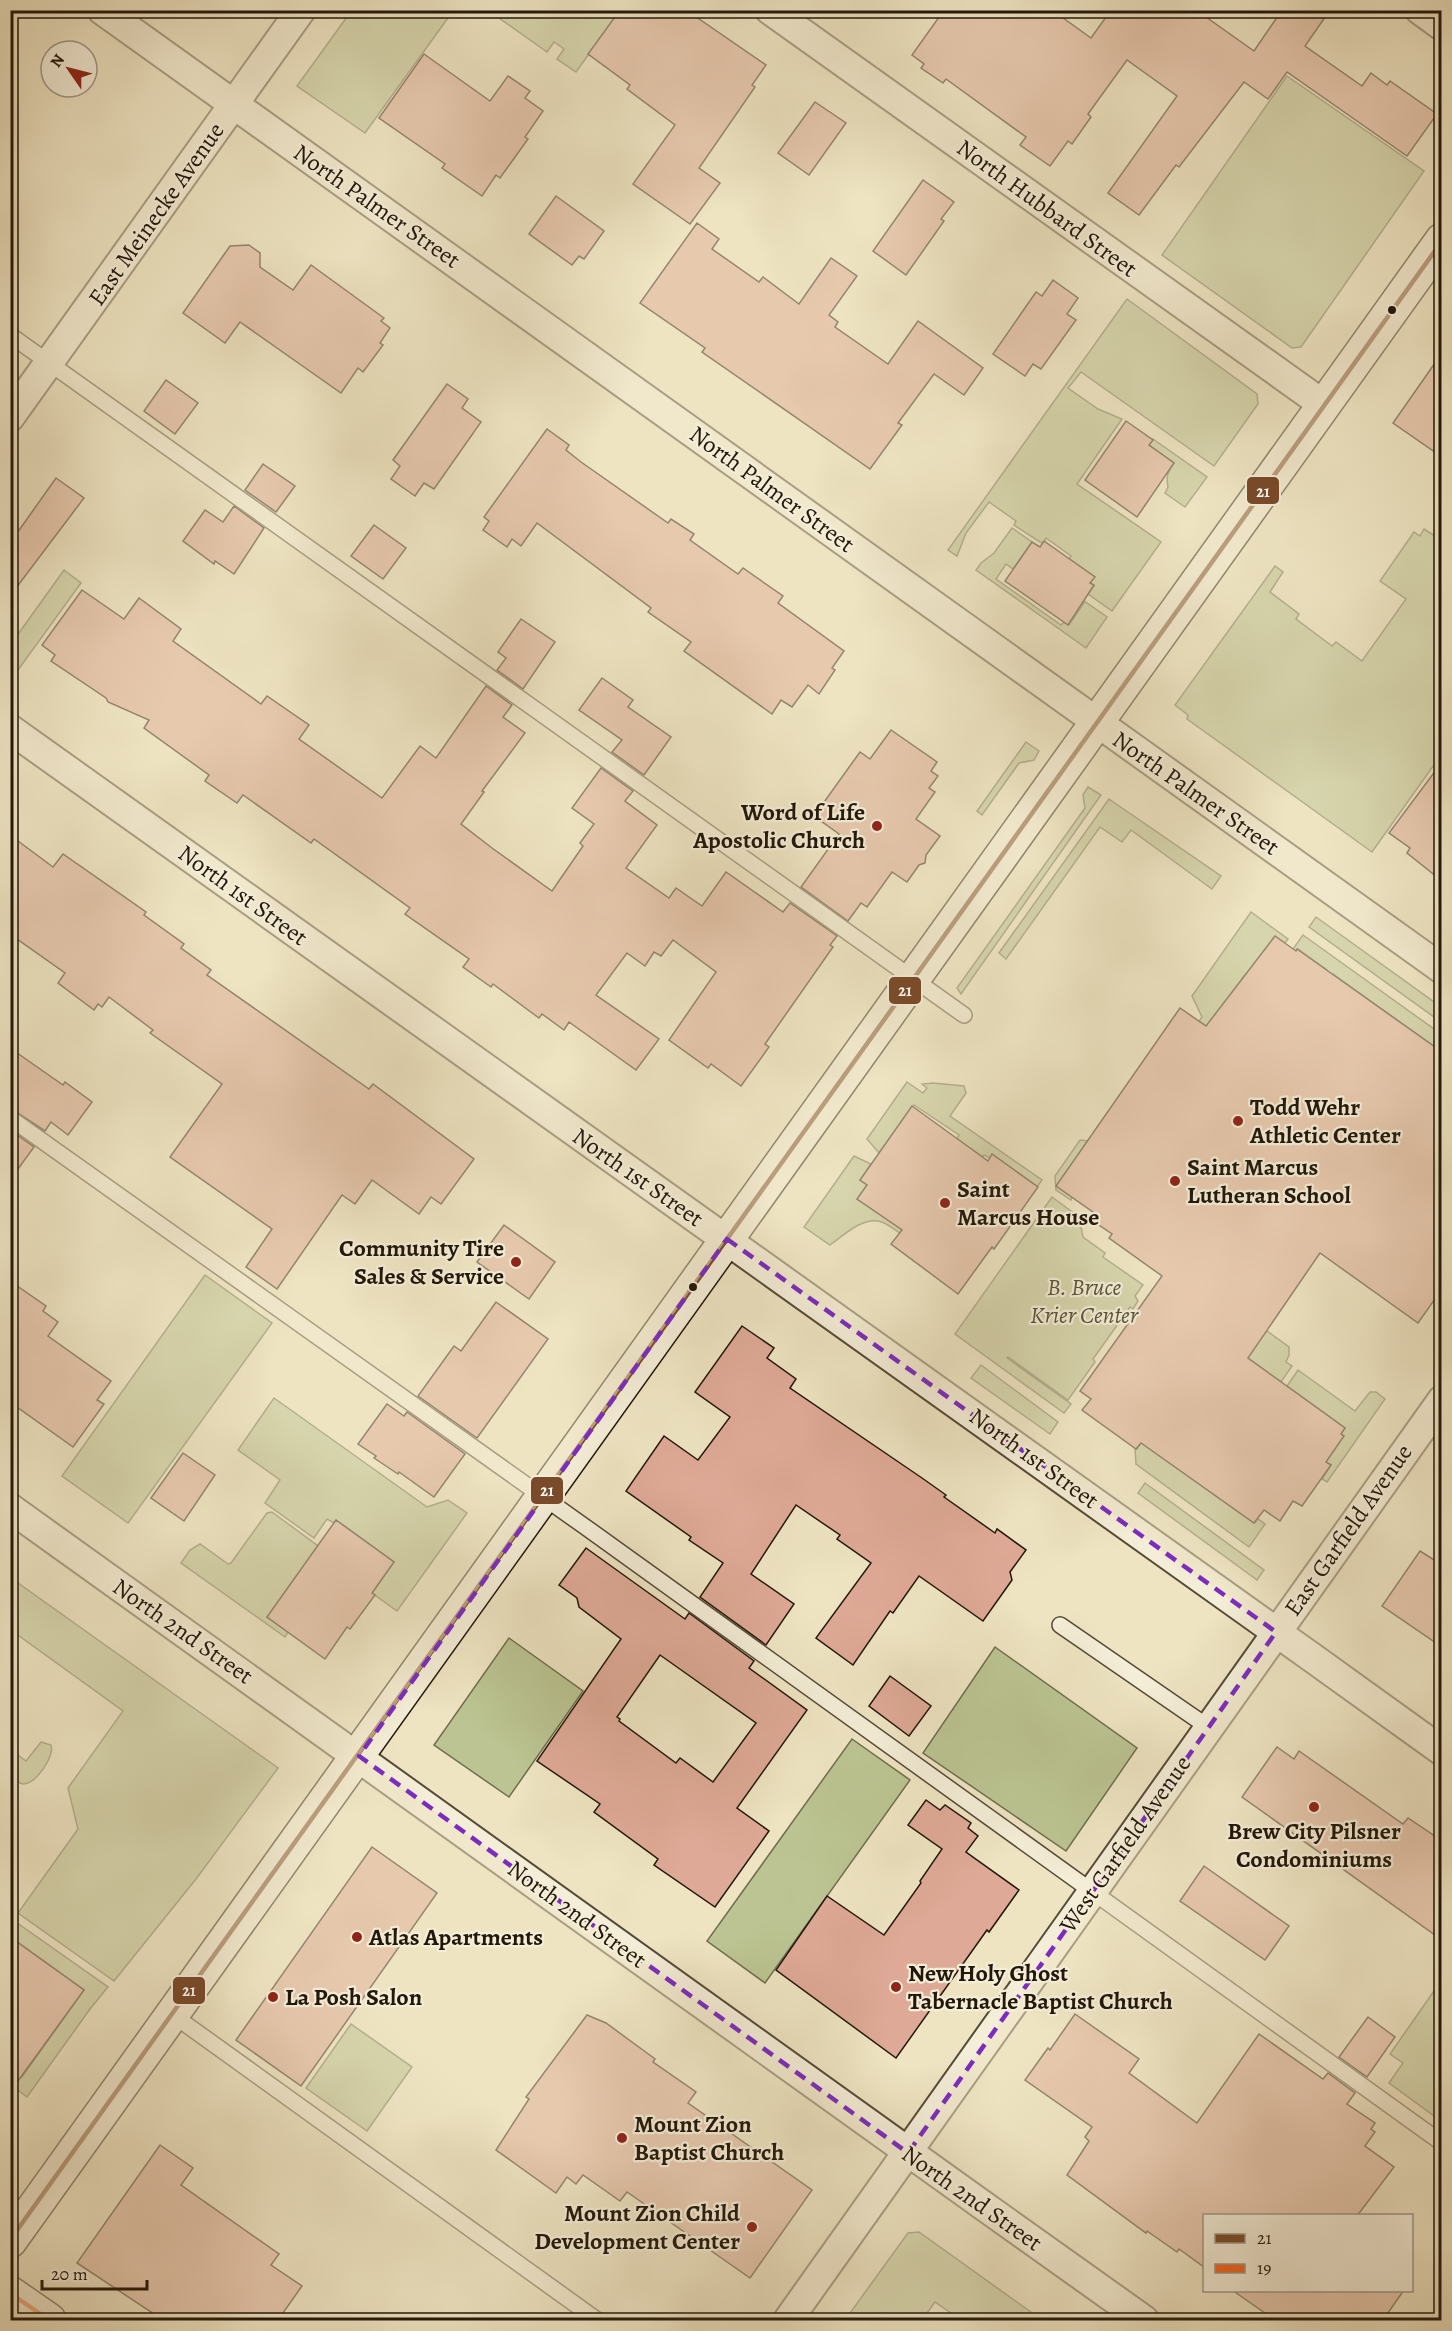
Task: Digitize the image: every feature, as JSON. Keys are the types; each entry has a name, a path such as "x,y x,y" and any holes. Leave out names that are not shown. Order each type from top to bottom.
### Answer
{"main road":[{"path":"10,2241 544,1498 1324,405 1437,255"},
{"path":"10,2293 50,2320"}],"street":[{"name":"North Palmer Street","path":"102,10 1442,969"},
{"name":"East Meinecke Avenue","path":"10,417 301,10"},
{"name":"North Hubbard Street","path":"770,10 1324,405"},
{"path":"1420,10 1442,26"},
{"name":"North 1st Street","path":"10,729 1442,1750"},
{"name":"East Garfield Avenue","path":"1276,1632 1442,1400"},
{"name":"North 2nd Street","path":"10,1508 1144,2320"},
{"name":"West Garfield Avenue","path":"788,2320 1276,1632"}],"lane":[{"path":"10,335 964,1015"},
{"path":"10,1118 544,1498 1442,2143"},
{"path":"1060,1625 1208,1727"},
{"path":"173,2015 597,2320"}],"highlighted area":[{"path":"727,1239 1276,1632 908,2153 359,1756"}],"green space":[{"path":"352,10 453,11 365,133 297,86"},
{"path":"489,11 620,11 576,72 557,59 564,49 554,42 547,52"},
{"path":"1287,76 1424,171 1301,347 1292,348 1162,255"},
{"path":"1127,299 1257,394 1258,404 1214,466 1081,372 1068,388 1098,409 1122,419 1077,484 1161,542 1112,611 1088,594 1094,586 1090,583 1094,577 1069,559 1071,556 1046,538 1043,543 1040,542 1014,525 1016,521 989,502 966,533 957,556 948,550"},
{"path":"1153,439 1207,477 1185,507 1165,493 1168,487 1168,475 1174,463 1149,445"},
{"path":"1012,528 1032,542 1013,569 1006,564 996,579 1061,625 1064,622 1069,625 1084,601 1107,617 1086,648 976,570 994,553"},
{"path":"1424,529 1441,540 1441,755 1372,852 1187,719 1188,715 1175,705 1275,566 1283,572 1270,592 1299,614 1296,619 1332,646 1336,642 1362,661 1406,599 1380,581 1414,532 1420,536"},
{"path":"64,570 81,583 18,670 11,665 11,644"},
{"path":"1026,742 1039,751 1034,760 1019,763 982,815 977,811"},
{"path":"1088,787 1101,795 961,994 957,988 1085,808 1083,795"},
{"path":"1109,799 1221,876 1212,889 1131,830 1122,842 1100,827 1006,959 999,953"},
{"path":"1251,912 1288,939 1285,943 1275,936 1246,977 1244,976 1209,1028 1199,1021 1202,1017 1192,996"},
{"path":"1316,917 1441,1007 1441,1022 1309,927"},
{"path":"1303,935 1441,1034 1441,1047 1438,1052 1436,1048 1333,974 1331,976 1326,972 1327,970 1298,949 1296,951 1293,949"},
{"path":"907,1082 923,1093 927,1088 922,1084 964,1086 966,1093 950,1116 1042,1180 1037,1187 993,1155 990,1158 984,1155 983,1157 957,1139 959,1135 914,1105 879,1153 867,1139"},
{"path":"1080,1140 1088,1141 1071,1200 1056,1190 1055,1176"},
{"path":"854,1156 871,1164 860,1180 867,1185 857,1199 903,1229 900,1233 878,1221 865,1222 852,1228 830,1245 804,1227"},
{"name":"B. Bruce Krier Center","path":"1052,1197 1079,1217 1083,1237 1105,1253 1103,1257 1143,1285 1135,1296 1138,1301 1133,1309 1130,1307 1093,1359 1095,1362 1068,1400 1007,1358 1071,1404 1064,1413 955,1334"},
{"path":"205,1275 272,1323 128,1523 62,1476"},
{"path":"1267,1331 1289,1347 1286,1362 1292,1366 1281,1382 1245,1356"},
{"path":"981,1365 1058,1422 1050,1434 971,1378"},
{"path":"1298,1370 1355,1411 1370,1392 1376,1392 1385,1399 1327,1482 1322,1479 1331,1465 1323,1460 1344,1436 1341,1434 1345,1428 1287,1386"},
{"path":"274,1398 427,1507 448,1500 467,1513 397,1611 372,1593 394,1562 336,1520 334,1523 327,1519 314,1538 265,1503 280,1480 238,1450"},
{"path":"1145,1437 1157,1454 1254,1523 1258,1519 1265,1524 1249,1547 1136,1464 1135,1448 1137,1449"},
{"path":"1145,1483 1264,1570 1257,1580 1138,1493"},
{"path":"272,1512 318,1546 267,1617 288,1632 285,1637 181,1563 190,1550 200,1544 228,1564 231,1563 267,1513"},
{"path":"11,1578 278,1768 196,1879 114,1981 18,1913 78,1829 68,1788 123,1711 11,1630"},
{"path":"509,1638 583,1691 509,1797 434,1745"},
{"path":"995,1647 1137,1748 1066,1851 923,1753"},
{"path":"852,1739 910,1780 765,1983 707,1941"},
{"path":"41,1742 51,1745 50,1756 43,1769 28,1783 18,1782 11,1777 11,1750 26,1761"},
{"path":"13,1920 108,1987 27,2097 11,2085 10,2070 22,2077 84,1990 11,1937"},
{"path":"1441,1981 1441,2121 1389,2083 1403,2063 1390,2054"},
{"path":"351,2024 412,2067 367,2131 306,2088"},
{"path":"919,2232 1042,2320 961,2320 935,2302 922,2320 845,2320 908,2233"}],"building":[{"path":"620,10 686,10 766,65 752,85 755,87 699,168 720,183 690,224 633,184 675,125 627,89 630,85 588,54"},
{"path":"944,10 1052,10 1091,38 1111,10 1196,10 1254,51 1282,10 1330,10 1305,46 1362,86 1371,73 1387,85 1390,81 1437,114 1407,156 1287,72 1268,99 1244,82 1179,167 1176,165 1139,215 1108,193 1177,96 1127,60 1088,114 1091,117 1072,144 1068,141 1050,166 1020,145 1026,137 946,79 943,83 921,68 924,64 912,55"},
{"path":"424,54 490,101 508,76 530,91 525,98 543,111 525,137 528,139 500,178 496,175 482,196 442,168 445,164 379,118"},
{"path":"815,102 846,123 809,175 778,153"},
{"path":"923,180 954,202 941,219 944,221 906,275 873,251"},
{"path":"556,196 604,231 584,259 579,256 572,265 529,234"},
{"path":"697,223 719,239 712,249 759,282 763,277 799,304 831,258 857,276 829,315 838,322 835,327 888,364 918,321 983,368 964,395 934,374 898,423 902,425 870,469 702,352 705,348 640,303"},
{"path":"249,245 260,253 260,267 293,290 311,265 384,318 381,321 390,328 380,343 383,345 363,372 358,368 341,393 240,322 225,343 183,313 230,246"},
{"path":"1053,280 1078,298 1067,314 1076,320 1041,369 1033,364 1025,376 993,354 1036,292 1042,296"},
{"path":"1442,353 1442,457 1393,423"},
{"path":"166,380 198,403 175,434 144,411"},
{"path":"447,384 468,399 462,408 481,422 434,489 424,483 415,496 391,479 400,466 393,460"},
{"path":"1126,421 1153,440 1149,445 1174,463 1137,517 1085,480"},
{"path":"547,429 569,445 566,450 581,462 668,523 671,519 694,534 690,540 738,574 743,568 783,596 778,603 844,651 832,668 835,670 819,694 808,685 792,707 781,700 772,714 684,651 691,642 648,612 651,608 537,523 521,546 512,539 507,547 483,530 489,521 484,517"},
{"path":"263,464 295,486 276,512 245,490"},
{"path":"56,478 84,498 10,596 10,543"},
{"path":"234,506 264,528 234,574 215,561 214,564 183,541 205,510 223,522"},
{"path":"374,525 406,548 383,579 351,556"},
{"path":"1044,541 1095,577 1090,583 1094,585 1068,625 1005,581 1032,542 1040,547"},
{"path":"82,590 124,619 139,598 181,629 173,641 261,704 267,696 309,725 299,739 382,798 420,746 436,758 486,686 512,705 503,717 525,733 482,791 484,792 461,824 492,848 552,891 583,846 580,843 594,824 572,808 601,768 633,791 625,801 657,825 626,868 669,898 676,888 702,906 726,872 783,912 790,903 837,936 830,945 833,947 765,1044 769,1047 741,1086 711,1064 708,1068 669,1040 716,972 673,940 661,956 654,952 645,966 627,953 596,995 659,1039 636,1070 569,1022 564,1030 542,1014 539,1018 493,984 491,987 463,967 469,959 405,914 410,908 314,839 311,843 243,795 237,803 205,781 209,775 144,728 149,720 108,702 106,698 51,661 55,655 42,645"},
{"path":"521,619 555,642 523,689 497,670 506,658 498,652"},
{"path":"602,678 633,700 628,707 671,737 644,775 612,752 622,740 579,710"},
{"path":"891,730 937,762 931,771 938,776 929,788 935,792 916,819 940,836 926,855 925,863 919,865 907,882 892,872 867,907 861,903 848,921 801,887 839,834 814,816 860,752 870,759"},
{"path":"1442,762 1442,881 1407,853 1410,848 1389,833"},
{"path":"10,835 53,867 63,854 146,912 144,915 184,944 181,948 211,970 207,975 369,1089 373,1084 474,1159 441,1204 431,1197 419,1214 372,1180 355,1204 342,1195 277,1289 246,1267 272,1229 170,1157 222,1084 150,1033 153,1030 109,997 102,1007 98,1004 94,1010 58,983 65,973 10,934"},
{"path":"1275,936 1296,951 1297,949 1442,1052 1442,1289 1418,1323 1320,1253 1248,1358 1345,1428 1341,1434 1344,1436 1326,1462 1331,1465 1302,1506 1293,1501 1280,1521 1264,1510 1254,1523 1141,1443 1136,1449 1082,1410 1091,1399 1080,1391 1162,1276 1109,1238 1112,1234 1096,1223 1100,1217 1056,1186 1180,1008 1206,1026"},
{"path":"10,1048 63,1085 65,1082 92,1102 68,1135 51,1122 45,1131 10,1108"},
{"name":"Saint Marcus House","path":"912,1106 988,1161 992,1154 1038,1187 994,1249 992,1247 958,1294 891,1244 902,1230 857,1199 867,1185 860,1180"},
{"path":"10,1130 34,1147 10,1180"},
{"name":"Community Tire Sales & Service","path":"504,1225 555,1262 529,1299 477,1262"},
{"path":"10,1281 46,1306 43,1311 58,1322 48,1336 111,1381 97,1400 104,1404 73,1447 10,1402"},
{"path":"496,1302 548,1339 477,1438 418,1396 454,1346 461,1351"},
{"path":"742,1326 774,1348 767,1358 796,1379 790,1388 922,1478 946,1495 944,1497 995,1533 997,1529 1026,1550 1010,1572 1012,1580 983,1621 919,1576 893,1613 890,1611 853,1665 816,1638 871,1563 837,1539 840,1535 796,1505 751,1574 794,1604 766,1645 700,1597 723,1563 689,1540 691,1537 626,1491 664,1436 698,1460 730,1417 695,1392"},
{"path":"387,1404 404,1416 407,1412 465,1454 434,1497 399,1472 398,1474 374,1458 376,1456 358,1444"},
{"path":"183,1453 215,1475 184,1521 151,1498"},
{"path":"336,1520 394,1562 372,1593 375,1595 350,1629 347,1627 325,1659 267,1617"},
{"path":"586,1548 685,1619 689,1613 754,1661 749,1668 807,1710 737,1808 769,1831 715,1907 654,1865 658,1859 594,1812 600,1804 537,1761 621,1639 579,1607 577,1598 559,1585","holes":["660,1655 756,1723 713,1782 680,1758 676,1763 619,1721 617,1717"]},
{"path":"1420,1551 1442,1565 1442,1647 1382,1606"},
{"path":"890,1676 931,1706 909,1736 869,1706"},
{"path":"1277,1747 1294,1759 1299,1751 1403,1824 1408,1818 1442,1841 1442,1940 1242,1797"},
{"path":"926,1800 940,1810 945,1805 971,1823 968,1828 978,1836 966,1852 1019,1890 989,1932 987,1930 896,2058 776,1970 827,1896 884,1935 942,1849 908,1825"},
{"name":"Atlas Apartments","path":"372,1847 437,1893 301,2086 236,2040"},
{"path":"1204,1866 1289,1926 1265,1960 1180,1901"},
{"path":"10,1937 84,1990 10,2092"},
{"path":"1075,2014 1139,2059 1129,2073 1197,2123 1259,2034 1323,2079 1328,2073 1355,2093 1347,2104 1375,2123 1371,2129 1375,2132 1365,2146 1394,2167 1359,2214 1203,2214 1203,2266 1179,2249 1177,2252 1147,2231 1146,2233 1067,2175 1089,2141 1085,2137 1092,2127 1025,2080 1048,2048 1050,2050"},
{"name":"Mount Zion Baptist Church","path":"587,2015 606,2023 655,2059 653,2062 696,2092 688,2103 812,2190 750,2278 627,2192 620,2201 583,2175 576,2184 567,2177 556,2193 496,2150 529,2099 526,2097"},
{"path":"1368,2017 1395,2037 1367,2077 1339,2057"},
{"path":"160,2145 193,2168 181,2185 279,2254 271,2265 302,2286 278,2320 163,2320 77,2263"},
{"path":"1235,2292 1403,2292 1383,2320 1275,2320"}],"transit line":[{"name":"21","path":"10,2240 1442,241"},
{"name":"19","path":"10,2293 49,2320"}],"place":[{"name":"Word of Life Apostolic Church","path":"877,826"},
{"name":"Todd Wehr Athletic Center","path":"1238,1121"},
{"name":"Saint Marcus Lutheran School","path":"1175,1181"},
{"name":"Saint Marcus House","path":"945,1203"},
{"name":"Community Tire Sales & Service","path":"516,1262"},
{"name":"Brew City Pilsner Condominiums","path":"1314,1807"},
{"name":"Atlas Apartments","path":"357,1937"},
{"name":"New Holy Ghost Tabernacle Baptist Church","path":"896,1987"},
{"name":"La Posh Salon","path":"273,1997"},
{"name":"Mount Zion Baptist Church","path":"622,2138"},
{"name":"Mount Zion Child Development Center","path":"752,2227"}]}
